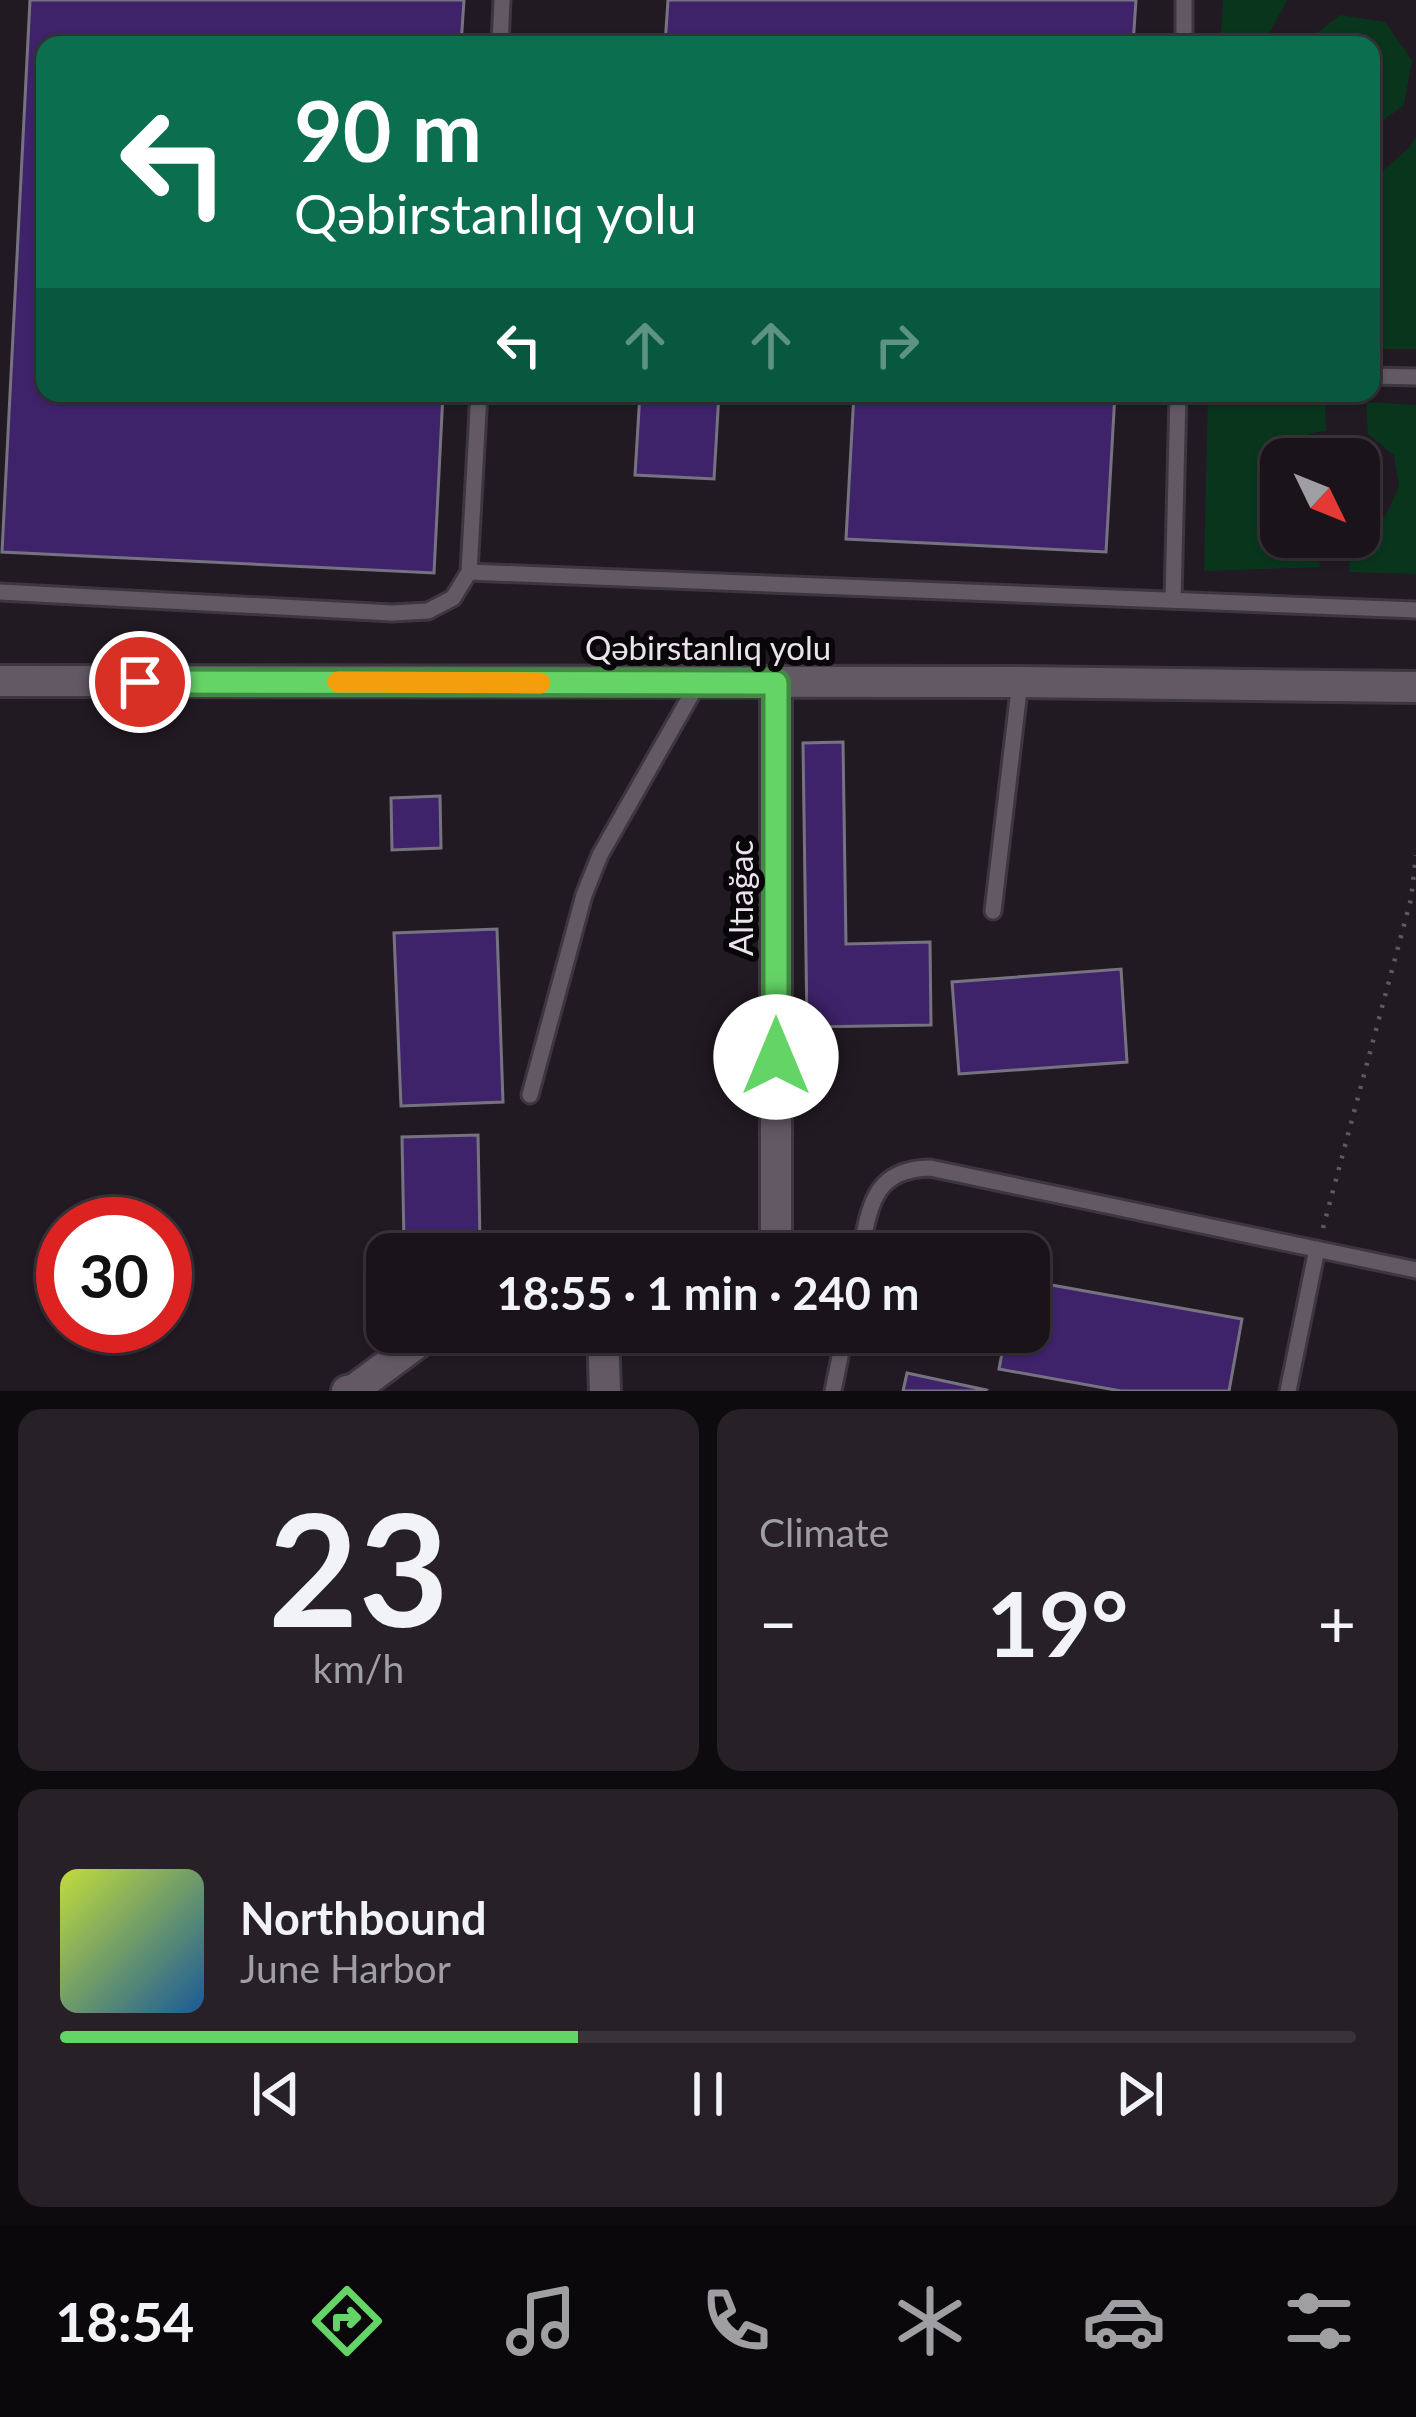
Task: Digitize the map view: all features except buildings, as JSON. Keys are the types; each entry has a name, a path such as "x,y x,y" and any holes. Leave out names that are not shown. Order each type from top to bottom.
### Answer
{"street":[{"name":"Qəbirstanlıq yolu","path":"0,681 1416,687"},
{"name":"Altıağac","path":"776,683 776,1233"},
{"path":"347,1391 404,1353"},
{"path":"603,1353 604,1391"}],"lane":[{"path":"500,36 502,0"},
{"path":"1184,0 1184,36"},
{"path":"1380,376 1416,377"},
{"path":"0,592 392,614 428,611 453,598 469,572 478,402"},
{"path":"1173,599 1178,402"},
{"path":"469,572 1416,610"},
{"path":"993,911 1020,682"},
{"path":"530,1095 584,896 600,855 698,683"},
{"path":"864,1233 869,1209 886,1178 908,1168 930,1168 1416,1270"},
{"path":"1288,1391 1317,1250"},
{"path":"833,1391 841,1353"}],"path":[{"path":"1317,1250 1411,899 1416,856"}],"green space":[{"path":"1223,0 1287,0 1268,36 1221,36"},
{"path":"1340,15 1385,22 1412,60 1404,105 1380,122 1380,36 1313,36"},
{"path":"1416,137 1416,349 1380,349 1380,173"},
{"path":"1208,402 1325,402 1326,431 1300,438 1260,438 1260,558 1319,558 1320,567 1204,571"},
{"path":"1366,402 1416,405 1416,574 1349,572 1350,558 1380,558 1380,518 1386,516 1399,486 1394,455 1380,444 1380,438 1368,434"}],"slow traffic":[{"path":"338,682 540,683"}],"route":[{"path":"140,682 776,683 776,1057"}]}
